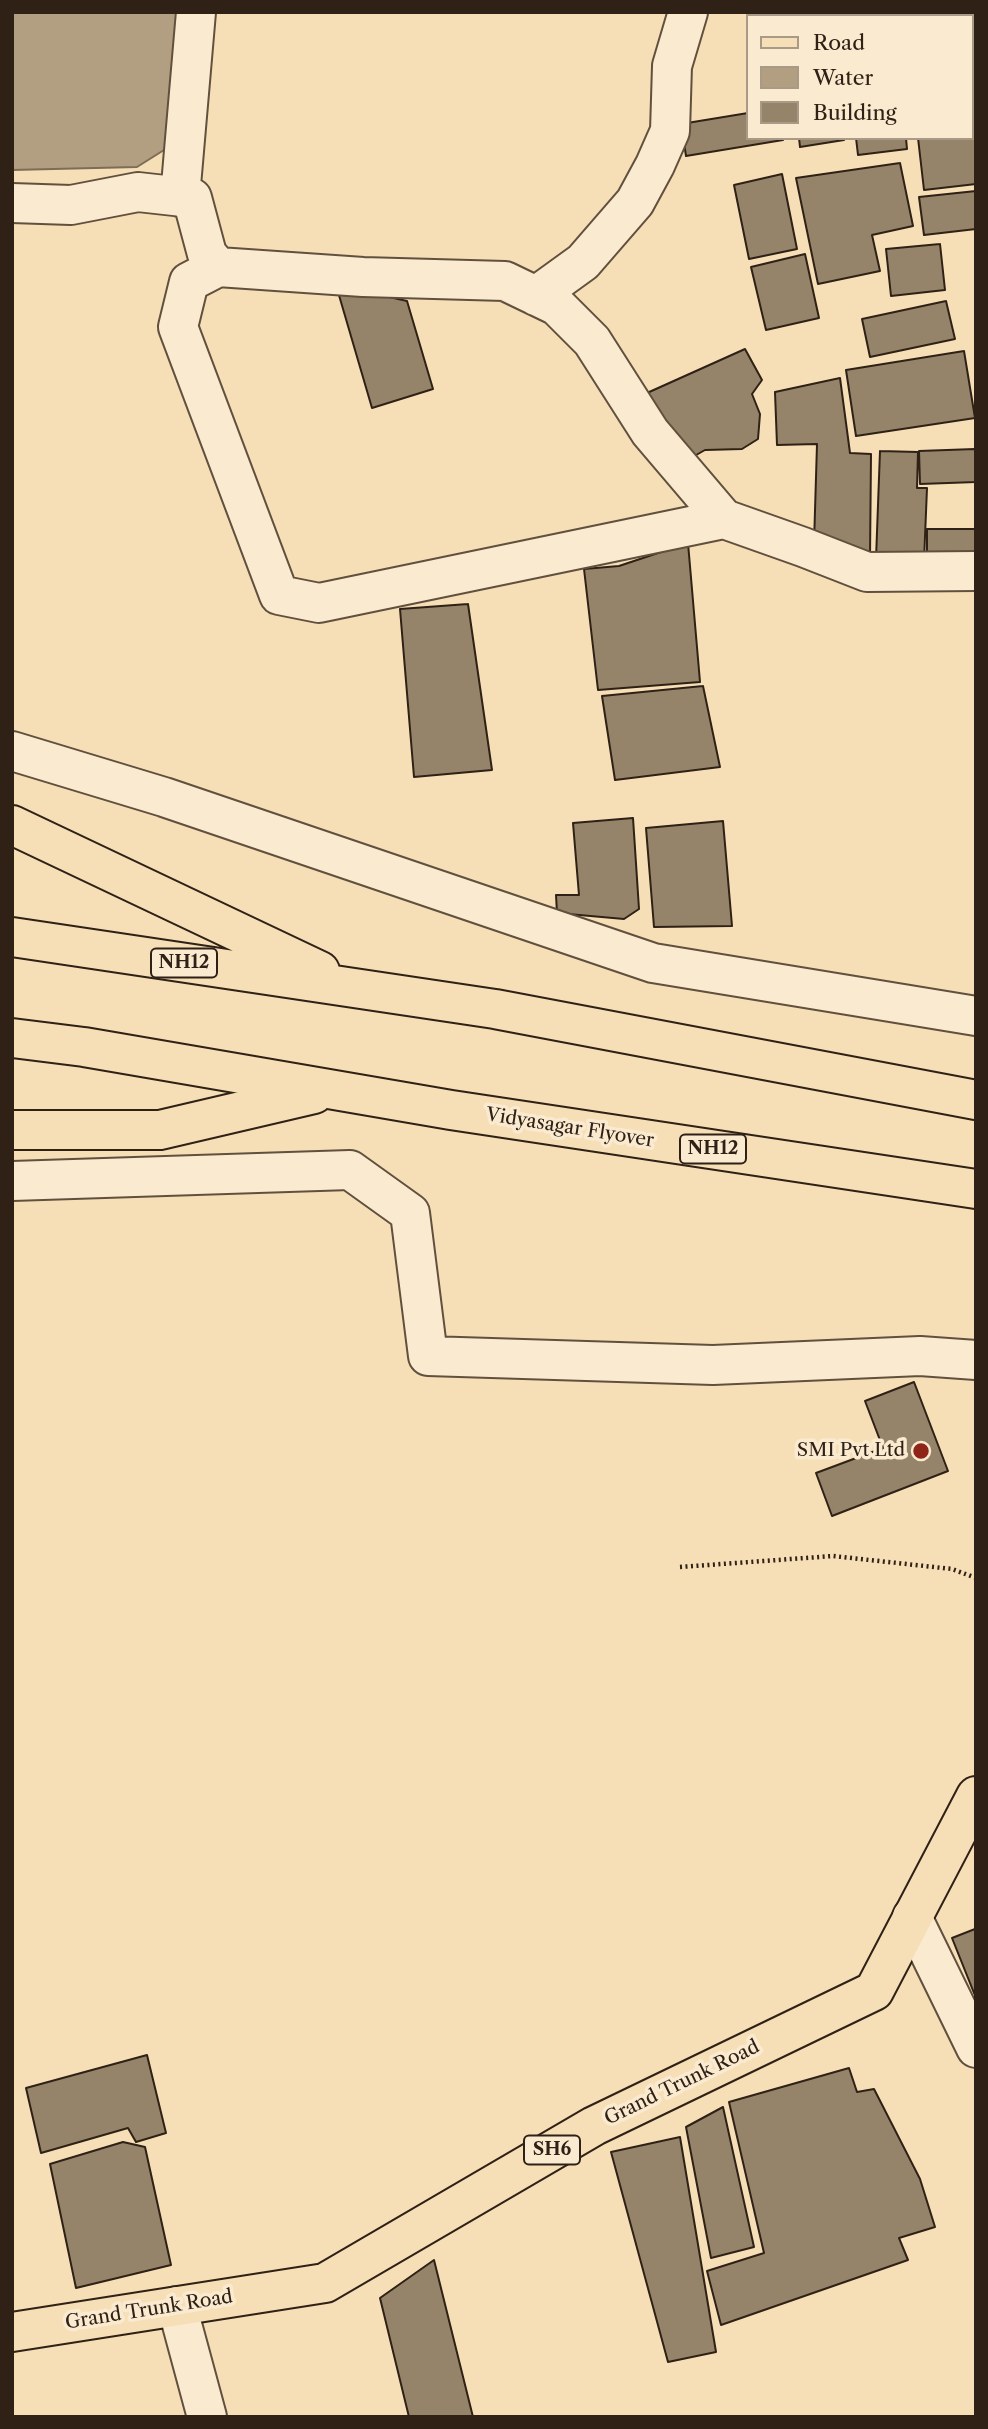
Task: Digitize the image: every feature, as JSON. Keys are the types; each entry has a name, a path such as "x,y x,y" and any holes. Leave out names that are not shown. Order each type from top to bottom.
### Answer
{"main road":[{"path":"12,825 356,988"},
{"name":"NH12","path":"12,937 495,1009 976,1100"},
{"name":"NH12","path":"12,1038 84,1047 330,1090"},
{"path":"12,1130 160,1130 330,1090"},
{"name":"Vidyasagar Flyover","path":"330,1090 976,1189"},
{"name":"Grand Trunk Road","path":"12,2332 325,2283 594,2126 874,1991 976,1796"}],"street":[{"path":"180,197 196,12"},
{"path":"536,296 583,262 635,202 655,165 670,131 672,65 688,12"},
{"path":"12,204 71,205 138,192 192,198 207,254 218,267"},
{"path":"724,519 319,603 279,596 178,327 189,282 218,267 363,277 505,281 557,306 592,341 650,432 724,519 867,572 976,571"},
{"path":"12,751 177,802 653,963 976,1016"},
{"path":"12,1181 350,1170 410,1213 428,1356 713,1366 920,1356 976,1360"},
{"path":"912,1917 976,2048"},
{"path":"177,2306 207,2417"}],"path":[{"path":"680,1567 833,1556 952,1569 976,1578"}],"water":[{"path":"12,12 185,12 172,145 137,167 12,170"}],"building":[{"path":"746,113 746,140 783,140 686,156 681,124"},
{"path":"976,121 976,184 924,190 918,140 974,140"},
{"path":"799,140 844,140 800,147"},
{"path":"856,140 906,140 907,149 858,155"},
{"path":"900,163 913,226 872,235 880,271 818,284 796,178"},
{"path":"782,174 797,249 749,259 734,185"},
{"path":"976,191 976,229 924,235 919,197"},
{"path":"940,244 945,290 891,296 886,249"},
{"path":"805,254 819,318 766,330 751,267"},
{"path":"336,285 407,301 433,389 372,408"},
{"path":"946,301 955,339 870,357 862,319"},
{"path":"745,349 762,380 752,394 760,414 758,439 742,449 705,450 682,463 647,393"},
{"path":"964,351 975,418 856,436 846,370"},
{"path":"840,378 850,453 871,454 870,558 814,544 817,444 777,445 775,392"},
{"path":"975,449 976,482 920,484 919,451"},
{"path":"880,451 918,452 917,488 927,488 924,561 876,559"},
{"path":"927,529 976,529 976,562 927,562"},
{"path":"688,543 700,682 598,690 584,569 619,566"},
{"path":"468,604 492,770 414,777 400,609"},
{"path":"703,686 720,767 615,780 602,696"},
{"path":"633,818 639,909 624,919 557,913 556,895 579,895 573,823"},
{"path":"723,821 732,926 654,927 646,828"},
{"path":"914,1382 948,1471 832,1516 816,1473 883,1448 865,1401"},
{"path":"976,1929 976,1998 952,1938"},
{"path":"147,2055 166,2133 136,2142 128,2128 41,2153 26,2088"},
{"path":"849,2068 857,2092 874,2089 920,2179 935,2227 899,2238 908,2260 721,2325 707,2271 764,2253 729,2102"},
{"path":"723,2107 754,2247 711,2258 686,2127"},
{"path":"680,2137 716,2352 668,2362 611,2152"},
{"path":"123,2142 145,2147 171,2265 76,2288 50,2164"},
{"path":"434,2260 473,2417 409,2417 380,2298"}],"place":[{"name":"SMI Pvt Ltd","path":"921,1451"}]}
